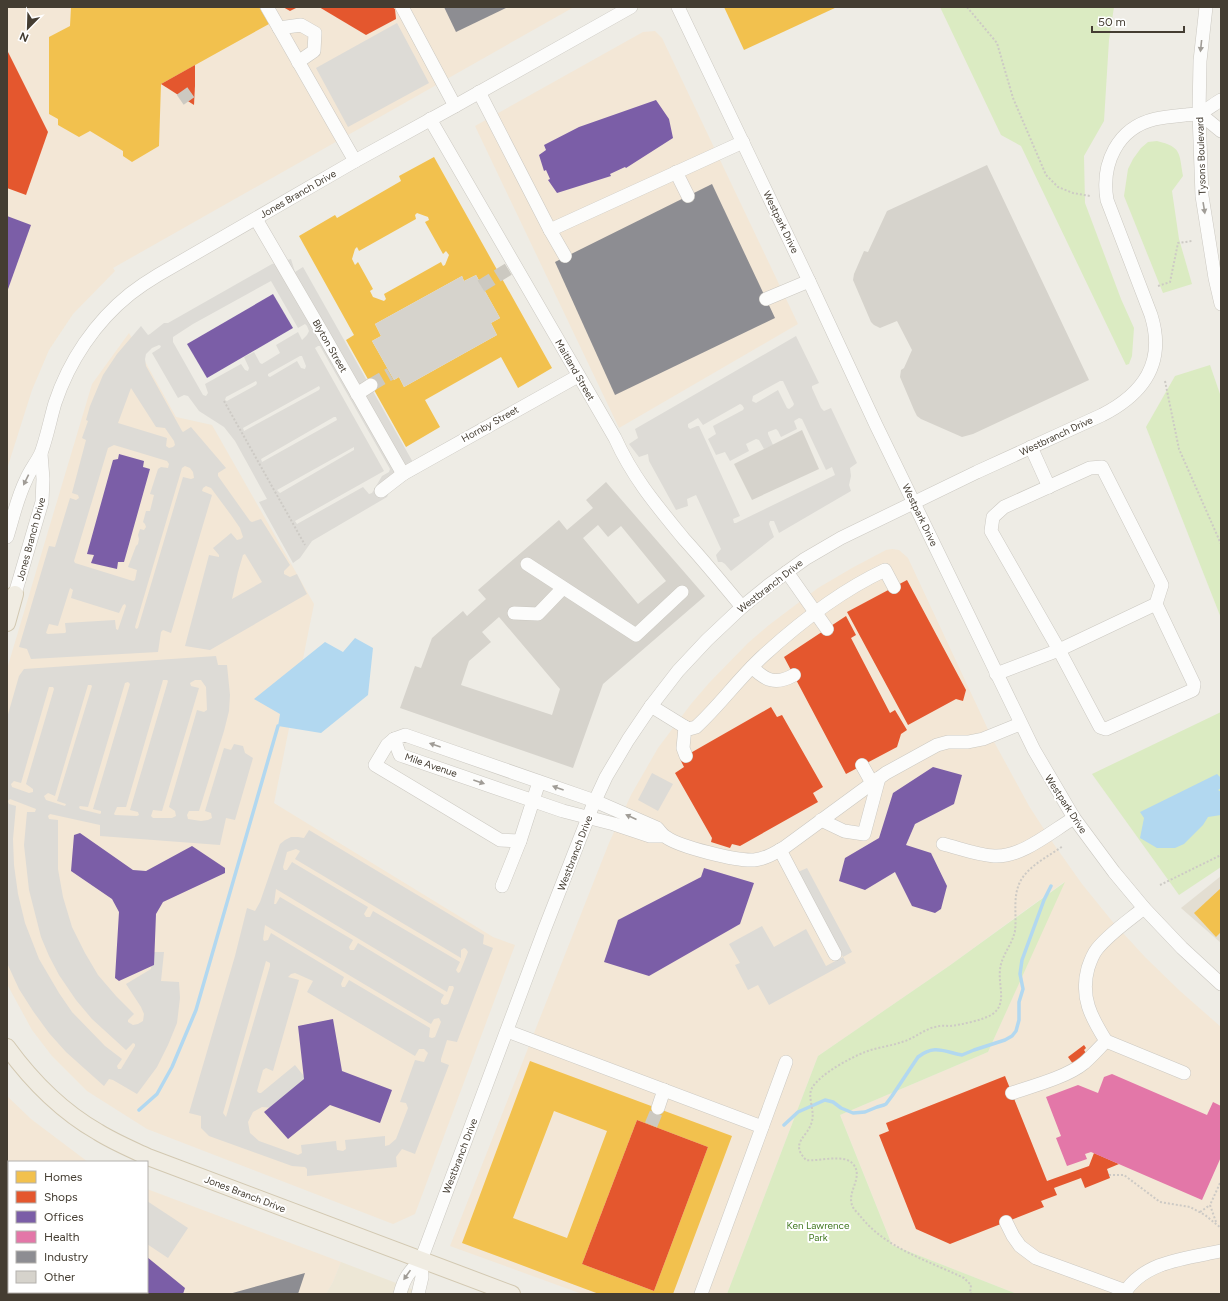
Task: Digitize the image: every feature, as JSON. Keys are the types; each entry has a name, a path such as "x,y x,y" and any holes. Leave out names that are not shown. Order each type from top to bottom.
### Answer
{"main road":[{"name":"Jones Branch Drive","path":"7,623 10,591"},
{"name":"Jones Branch Drive","path":"7,1047 31,1076 63,1107 98,1132 122,1145 148,1157 512,1294"}],"street":[{"path":"268,7 354,161"},
{"path":"402,7 455,106"},
{"name":"Jones Branch Drive","path":"7,538 22,488 41,454 55,403 77,355 91,334 111,311 130,294 158,275 354,161 631,7"},
{"name":"Westpark Drive","path":"678,7 809,280 876,425 1037,757 1074,818 1114,872 1144,908 1182,948 1221,984"},
{"name":"Tysons Boulevard","path":"1206,7 1200,61 1199,113 1202,196 1215,278 1221,304"},
{"path":"279,28 301,25 315,33 314,51 298,62"},
{"path":"479,92 550,230 565,256"},
{"name":"Westbranch Drive","path":"421,1260 506,1031 594,801 628,740 651,706 678,671 707,640 742,607 787,572 841,538 1112,410 1144,382 1151,369 1157,340 1152,315 1107,200 1105,186 1106,171 1116,146 1137,126 1156,119 1199,113 1221,100"},
{"path":"1199,113 1221,131"},
{"name":"Maitland Street","path":"430,119 644,490 742,607"},
{"path":"550,230 743,142"},
{"path":"676,172 688,196"},
{"name":"Blyton Street","path":"256,219 403,474"},
{"path":"766,299 809,280"},
{"name":"Hornby Street","path":"381,491 403,474 578,376"},
{"path":"357,394 371,386"},
{"path":"1032,447 1049,487"},
{"name":"Jones Branch Drive","path":"10,591 42,502 43,479 41,454"},
{"path":"1102,467 1162,585 1156,604 1194,684 1193,690 1106,729 1100,727 1059,650 991,532 993,517 1004,507 1090,468 1102,467"},
{"path":"527,564 636,635 682,592"},
{"path":"651,706 684,727 689,729 696,728 752,666 815,613 846,591 885,570 894,587"},
{"path":"787,572 827,629"},
{"path":"514,613 538,614 563,588"},
{"path":"996,674 1059,650 1156,604"},
{"path":"752,666 760,675 771,680 785,680 794,675"},
{"path":"664,836 680,844 737,859 756,860 767,857 780,850 896,767 937,745 948,742 968,742 983,739 1020,724"},
{"path":"684,727 683,748 686,756"},
{"name":"Mile Avenue","path":"405,735 594,801 657,828 664,836 650,836 589,817 563,811 400,755 394,740 405,735"},
{"path":"394,740 387,745 375,765 500,840 520,841"},
{"path":"862,765 875,781"},
{"path":"821,820 844,831 864,834 875,781"},
{"path":"502,886 520,841 539,782"},
{"path":"943,844 993,856 1003,856 1030,846 1074,818"},
{"path":"780,850 835,954"},
{"path":"1144,908 1109,936 1097,949 1090,963 1086,976 1086,1001 1091,1014 1106,1041 1184,1073"},
{"path":"506,1031 762,1127"},
{"path":"1012,1093 1063,1075 1074,1069 1083,1063 1106,1041"},
{"path":"701,1294 786,1062"},
{"path":"658,1108 664,1090"},
{"path":"1006,1222 1020,1246 1036,1258 1125,1293 1145,1272 1156,1267 1221,1251"},
{"path":"400,1294 403,1281 406,1276 421,1260"},
{"path":"418,1294 422,1277 421,1260"}],"path":[{"path":"967,7 997,43 1013,98 1046,174 1058,187 1073,193 1090,196"},
{"path":"1158,286 1170,282 1178,243 1192,241"},
{"path":"1165,381 1179,449 1221,544"},
{"path":"224,401 305,545"},
{"path":"970,1294 971,1285 964,1278 892,1244 864,1221 852,1205 852,1192 857,1174 853,1164 845,1159 806,1160 801,1155 799,1145 812,1121 811,1089 823,1076 858,1055 905,1041 934,1027 963,1024 991,1015 997,1010 1002,1000 1000,991 1000,970 1002,959 1013,938 1015,929 1015,903 1020,882 1026,873 1034,866 1063,846"},
{"path":"1160,885 1221,855"},
{"path":"1109,1175 1124,1175 1160,1202 1190,1207 1200,1212 1221,1228"},
{"path":"1200,1212 1210,1206 1221,1181"},
{"path":"1210,1206 1216,1223"}],"shaded area":[{"path":"7,7 574,7 113,268 115,271 73,314 49,350 32,390 7,469"},
{"path":"397,23 429,83 348,127 316,68"},
{"path":"655,31 662,38 798,324 619,428 475,126 643,32"},
{"path":"291,259 295,272 303,267 419,473 391,488 387,497 312,541 300,558 293,563 259,502 267,499 235,441 224,427 199,411 188,396 184,395 178,398 152,353 161,346 159,345 152,348 146,354 146,366 182,431 183,432 191,427 226,468 218,473 218,476 250,521 252,522 261,519 290,565 284,571 284,574 290,577 297,574 307,594 210,650 185,646 209,555 219,557 213,548 231,533 237,540 243,537 240,528 231,515 211,488 206,486 202,491 212,495 171,633 163,630 161,632 158,652 31,659 27,649 19,647 49,546 55,547 70,498 76,500 79,498 78,495 72,493 86,440 82,438 88,421 86,420 90,406 103,375 117,354 141,326 148,335 164,323 168,323 272,264","holes":["271,281 298,328 305,324 309,331 302,340 298,332 276,345 280,353 262,364 254,352 244,357 249,368 248,371 245,370 241,364 205,384 208,393 206,396 203,395 173,342 173,337 193,324","320,346 390,469 389,472 382,476 372,493 369,494 363,487 297,524 295,521 384,471 315,348","302,356 306,366 305,369 301,368 297,361 270,377 268,374","256,381 256,385 227,401 225,400 226,397","319,386 319,390 244,431 243,428","131,388 156,427 165,428 174,441 175,445 173,447 169,448 166,446 167,438 118,423","336,417 337,420 262,462 261,459","114,445 167,461 169,464 168,468 161,467 158,469 150,494 154,495 150,511 146,511 143,522 146,527 144,530 140,529 138,544 128,567 137,570 135,580 133,581 75,563 74,561 108,448","354,447 354,450 280,493 277,490","185,466 190,468 193,472 194,478 191,479 183,477 138,628 136,629 135,627 182,468","245,554 262,582 232,599 238,572 243,555","70,588 73,590 71,598 119,613 123,605 125,604 126,606 118,630 116,629 115,620 65,623 65,633 46,633 49,624 58,626"]},
{"path":"129,333 176,417 212,425 314,604 274,803 493,937 515,945 415,1214 393,1224 147,1129 87,1091 52,1056 32,1030 7,984 7,669 92,384"},
{"path":"796,336 819,383 812,386 812,388 821,408 824,411 831,408 857,463 850,468 851,476 849,485 851,491 779,533 774,521 770,521 769,524 774,537 731,571 725,564 718,562 716,555 721,549 696,495 687,499 688,506 676,510 649,461 648,454 639,457 629,444 638,438 635,429","holes":["780,381 783,381 794,404 789,409 787,408 778,390 756,403 752,401 753,396","740,404 744,408 743,410 713,426 716,434 708,439 716,455 725,452 730,461 749,451 746,444 756,439 759,440 764,449 773,445 768,432 776,429 781,437 797,429 794,421 799,418 802,419 826,470 832,467 835,475 734,523 733,519 740,516 699,426 690,429 688,424 698,418 703,425"]},
{"path":"886,550 899,550 908,558 992,738 1029,806 1053,843 1082,884 1112,921 1145,957 1180,991 1221,1027 1221,1294 1017,1294 892,1245 840,1115 988,1052 1064,882 949,966 818,1056 727,1294 582,1294 450,1246 609,843 631,795 658,748 709,683 748,643 769,625 818,588"},
{"path":"216,656 218,665 227,665 230,695 229,711 199,811 189,811 187,815 188,819 201,821 212,818 211,813 205,811 224,748 231,750 234,744 243,746 245,753 253,758 235,820 226,818 220,845 100,836 100,825 50,814 48,816 49,819 58,820 58,869 63,897 72,927 98,975 134,1014 128,1022 133,1025 138,1024 143,1021 144,1014 126,984 151,969 152,952 164,952 161,981 179,982 180,998 177,1023 157,1067 137,1094 109,1079 104,1086 66,1052 49,1033 33,1011 19,989 7,963 7,718 19,676 24,669","holes":["163,680 167,680 168,681 130,810 138,812 139,815 114,814 117,807 126,807","195,680 201,680 206,687 207,710 204,712 197,710 169,807 175,811 176,816 172,818 153,818 151,816 153,810 162,811 199,688 191,686 190,683","128,682 130,684 93,809 101,811 101,813 80,809 79,807 88,807 125,683","88,685 91,685 92,686 57,801 66,804 65,806 46,800 44,796 48,793 55,796","49,687 53,687 54,689 26,784 33,789 33,792 29,793 12,787 11,784 14,781 21,783","10,799 36,809 35,812 27,812 24,845 29,890 41,937 59,975 76,1000 92,1019 126,1050 133,1043 135,1044 121,1069 118,1069 117,1066 122,1059 105,1046 72,1012 39,959 25,923 18,894 14,865 13,839 16,806 9,804 8,801"]},
{"path":"652,773 673,784 658,811 638,800"},
{"path":"309,830 484,935 483,944 493,948 457,1042 447,1040 441,1062 449,1065 415,1154 402,1149 396,1157 397,1167 307,1176 307,1169 305,1167 292,1166 209,1136 201,1128 201,1116 189,1113 235,956 247,908 255,911 260,902 280,844 291,837 304,838","holes":["296,849 300,851 295,859 461,958 461,950 464,948 466,949 468,952 460,972 458,973 456,970 460,962 373,911 370,917 366,917 364,914 368,907 292,862 287,870 284,870 283,867 287,852","276,889 447,992 449,986 453,986 454,988 448,1004 444,1005 441,1003 444,995 358,943 354,950 350,950 349,947 353,940 280,897 276,904 274,904","265,925 431,1024 434,1019 439,1018 441,1022 435,1037 429,1037 430,1028 349,980 345,987 342,987 341,984 344,977 271,933 268,940 264,941","266,961 270,963 270,966 226,1117 223,1113","295,973 313,981 307,992 415,1056 419,1049 424,1049 428,1053 424,1062 415,1060 400,1102 406,1103 408,1108 396,1139 389,1145 385,1146 385,1136 345,1140 346,1149 343,1151 337,1150 336,1141 301,1145 302,1153 298,1155 259,1141 250,1133 248,1122 253,1112 262,1107 273,1108 307,1080 295,1065 261,1093 257,1091 263,1070 266,1068 273,1071 299,980 288,977"]},
{"path":"807,868 852,952 843,957 798,872"},
{"path":"1221,876 1221,943 1181,908"},
{"path":"762,926 774,947 806,929 826,966 843,957 846,963 769,1005 758,985 748,990 735,965 740,963 729,944"},
{"path":"7,1096 31,1119 87,1161 8,1161 8,1293 148,1293 148,1189 341,1262 333,1282 326,1294 7,1294"},
{"path":"148,1202 188,1228 168,1258 148,1245"},
{"path":"341,1262 425,1294 326,1294 333,1282"}],"green space":[{"path":"940,7 1114,7 1109,40 1104,121 1084,156 1085,203 1121,299 1134,328 1132,356 1129,364 1126,365 1021,146 1001,135"},
{"path":"1157,141 1171,146 1180,156 1183,176 1172,191 1179,239 1192,284 1163,293 1124,196 1128,169 1133,159 1141,148 1148,142"},
{"path":"1210,365 1221,397 1221,618 1146,427 1175,376"},
{"path":"1221,712 1221,867 1179,895 1092,774"},
{"name":"Ken Lawrence Park","path":"1065,882 988,1052 840,1115 892,1245 1017,1294 727,1294 818,1056 949,966"}],"water":[{"path":"355,638 373,648 368,695 321,733 278,726 280,714 254,699 325,642 343,652"},
{"path":"1217,774 1221,778 1221,788 1218,790 1221,792 1221,815 1208,817 1203,825 1184,844 1175,848 1157,848 1140,838 1144,818 1140,812"}],"building: Homes":[{"path":"71,7 259,7 269,24 161,84 159,146 132,162 123,156 123,151 90,131 79,137 58,125 58,119 49,114 49,37 70,26"},
{"path":"724,7 837,7 744,50"},
{"path":"434,157 552,368 518,388 501,357 425,400 440,427 406,447 346,340 354,335 299,236 335,215 337,218 401,181 399,176","holes":["417,213 428,217 429,220 425,222 443,254 446,251 449,255 445,265 443,266 441,262 384,294 386,299 384,301 373,297 370,291 373,289 358,262 355,265 352,259 355,249 357,247 359,251 416,219 415,215","476,275 500,318 491,323 497,335 404,387 399,377 394,380 372,341 381,336 375,324 462,276 464,281"]},
{"path":"1221,888 1221,932 1216,937 1194,913"},
{"path":"530,1061 732,1136 673,1294 599,1294 462,1243","holes":["554,1111 607,1131 567,1238 513,1218","637,1120 708,1147 654,1291 582,1264"]}],"building: Shops":[{"path":"283,7 298,7 290,11"},
{"path":"319,7 392,7 395,9 396,19 366,35"},
{"path":"7,50 48,132 26,195 7,188"},
{"path":"195,65 195,86 194,105 161,84"},
{"path":"907,580 966,690 963,701 956,699 908,725 847,612"},
{"path":"846,616 856,635 851,638 890,713 895,710 907,730 901,734 897,747 846,774 784,657"},
{"path":"771,707 777,717 782,715 823,787 813,793 818,802 740,846 732,844 730,848 711,842 712,838 675,773 684,767 680,759"},
{"path":"1084,1045 1086,1048 1084,1050 1091,1061 1078,1071 1068,1057"},
{"path":"1005,1076 1047,1181 1089,1166 1094,1153 1119,1164 1107,1169 1110,1178 1085,1188 1081,1178 1054,1188 1057,1195 1041,1201 1044,1207 950,1244 916,1229 879,1135 889,1131 886,1123"},
{"path":"637,1120 708,1147 654,1291 582,1264"}],"building: Offices":[{"path":"656,100 669,119 673,138 626,168 625,167 610,174 611,176 557,193 548,180 550,179 546,170 544,171 539,155 546,150 544,145 579,127"},
{"path":"7,216 31,225 7,292"},
{"path":"273,294 293,328 207,378 187,344"},
{"path":"119,454 144,461 143,467 150,469 124,562 118,562 117,569 91,563 94,555 87,554 113,460 118,459"},
{"path":"933,767 962,775 954,804 915,824 906,845 931,853 947,886 941,909 935,913 912,906 895,872 865,890 839,881 845,858 879,838 893,793"},
{"path":"80,833 133,870 146,871 192,846 225,868 225,873 163,902 156,914 154,965 119,981 115,978 119,912 112,899 71,871 74,835"},
{"path":"704,868 754,883 740,924 649,976 604,962 618,920 701,877"},
{"path":"333,1019 342,1071 392,1090 380,1123 330,1105 288,1139 264,1112 304,1079 298,1026"},
{"path":"148,1258 185,1288 183,1294 45,1294 148,1293"}],"building: Health":[{"path":"1112,1074 1207,1115 1213,1102 1221,1106 1221,1157 1202,1200 1091,1152 1085,1154 1087,1159 1067,1166 1056,1138 1061,1136 1046,1097 1078,1085 1098,1093 1104,1077"}],"building: Industry":[{"path":"444,7 508,7 456,32"},
{"path":"712,184 775,318 615,395 555,262"},
{"path":"305,1273 298,1294 229,1294"}],"building: Other":[{"path":"987,165 1089,380 973,434 962,437 917,416 900,377 901,370 904,368 912,350 897,321 880,328 871,322 853,280 864,251 868,252 887,211"},
{"path":"476,275 500,318 491,323 497,335 404,387 399,377 394,380 372,341 381,336 375,324 462,276 464,281"},
{"path":"802,430 819,469 752,500 734,464"},
{"path":"606,482 705,596 603,684 573,768 400,708 415,666 421,668 432,638 463,611 467,616 486,599 478,590 559,520 567,530 593,508 586,500","holes":["598,525 608,537 621,526 666,581 638,604 583,538","499,617 560,689 552,715 461,685 469,661 491,642 482,632"]}],"waterway":[{"path":"139,1110 157,1094 172,1067 196,1010 278,726"},
{"path":"784,1125 798,1112 825,1100 833,1102 841,1108 853,1113 865,1112 884,1105 892,1096 918,1057 924,1053 940,1050 962,1055 1005,1040 1012,1036 1016,1031 1019,1020 1019,1002 1023,989 1020,974 1022,960 1044,900 1051,886"}],"tunnel":[{"path":"182,91 189,101"},
{"path":"481,286 515,265"},
{"path":"371,385 390,374"},
{"path":"651,1125 658,1108"}]}
